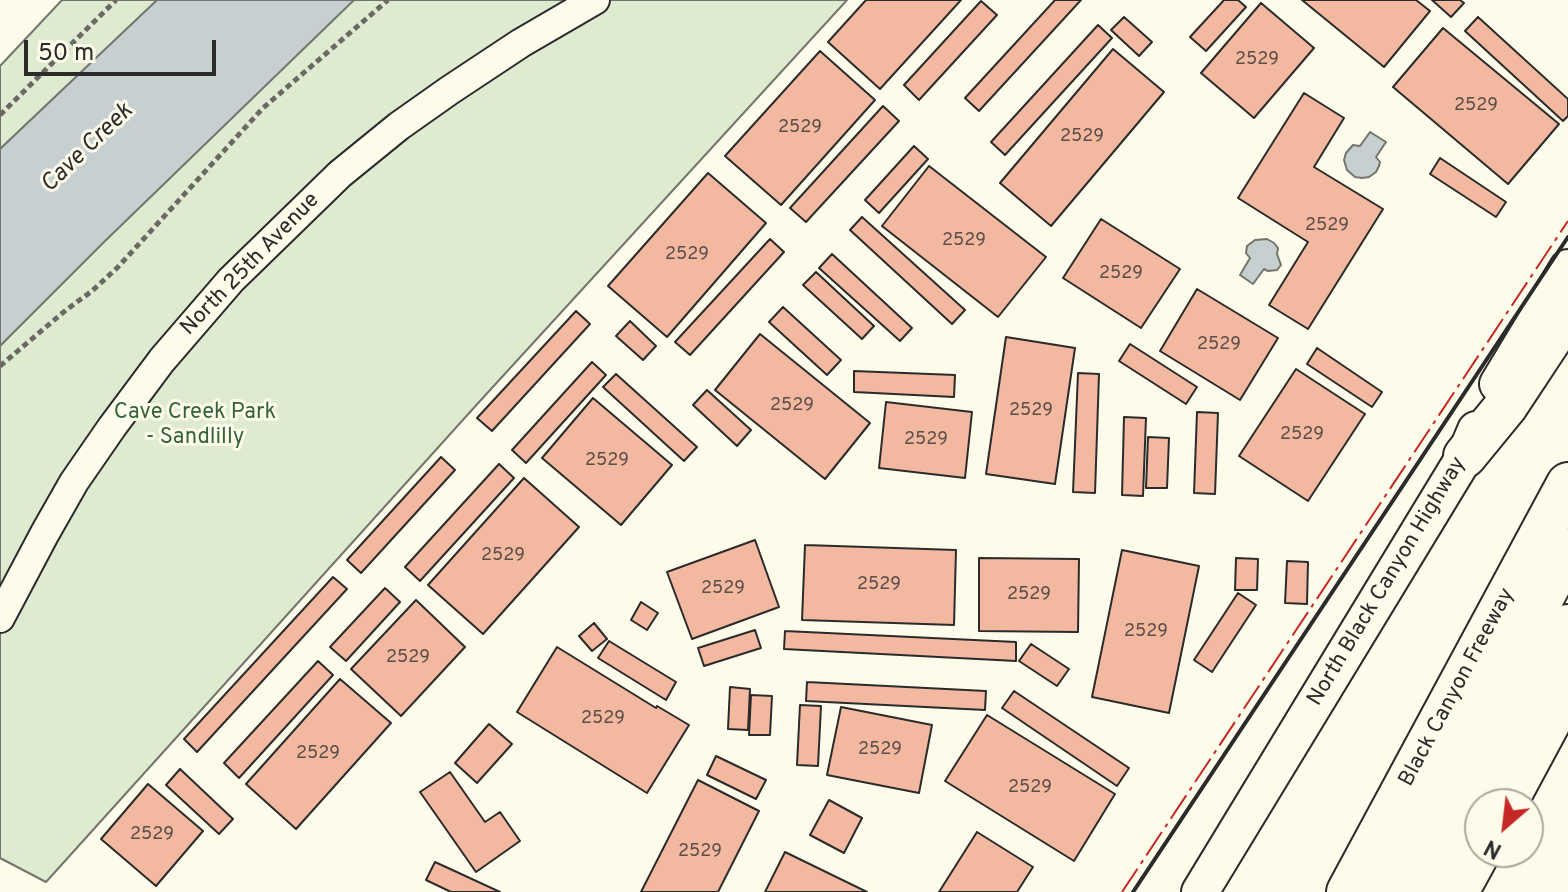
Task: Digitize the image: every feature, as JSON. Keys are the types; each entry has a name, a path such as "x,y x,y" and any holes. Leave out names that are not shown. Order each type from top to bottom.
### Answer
{"highway":[{"path":"1465,456 1506,406 1568,312"},
{"name":"Black Canyon Freeway","path":"1348,892 1568,484"},
{"path":"1383,892 1568,550"},
{"path":"1423,892 1568,626"},
{"path":"1514,788 1568,687"},
{"path":"1457,892 1470,868"}],"main road":[{"name":"North Black Canyon Highway","path":"1200,892 1465,456 1489,397 1568,268"}],"lane":[{"name":"North 25th Avenue","path":"0,618 74,482 104,438 162,360 231,280 340,174 399,126 521,43 595,0"}],"path":[{"path":"0,115 116,0"},
{"path":"0,366 109,275 263,108 388,0"}],"green space":[{"name":"Cave Creek Park - Sandlilly","path":"62,0 847,0 46,882 0,858 0,66"}],"water":[{"name":"Cave Creek","path":"157,0 354,0 0,346 0,149"},
{"path":"1370,132 1386,142 1376,157 1379,166 1369,177 1355,177 1347,170 1344,160 1346,153 1353,145 1360,146"},
{"path":"1267,239 1278,248 1281,265 1277,270 1264,269 1253,284 1240,275 1250,258 1246,253 1247,246 1255,240"}],"building":[{"path":"866,0 961,0 880,89 828,42"},
{"path":"1055,0 1081,0 979,111 965,98"},
{"path":"1224,0 1238,0 1246,7 1206,51 1190,37"},
{"path":"1302,0 1416,0 1430,11 1384,67"},
{"path":"1432,0 1460,0 1464,3 1451,17"},
{"path":"981,1 997,15 919,100 904,85"},
{"path":"1261,3 1314,48 1254,118 1201,73"},
{"path":"1124,17 1152,42 1139,56 1111,30"},
{"path":"1478,17 1568,99 1568,116 1563,121 1465,31"},
{"path":"1098,25 1112,38 1005,155 991,142"},
{"path":"1443,28 1559,124 1508,184 1393,87"},
{"path":"1113,49 1164,92 1051,226 1000,183"},
{"path":"820,51 875,100 781,205 725,156"},
{"path":"1304,93 1344,118 1314,167 1383,209 1308,329 1269,305 1308,242 1238,198"},
{"path":"883,106 899,121 806,222 790,208"},
{"path":"914,146 928,159 879,213 865,200"},
{"path":"1440,158 1506,202 1496,217 1430,174"},
{"path":"929,166 1046,257 998,317 882,226"},
{"path":"708,173 766,223 667,337 608,286"},
{"path":"862,217 965,310 952,324 850,230"},
{"path":"1101,219 1180,269 1141,328 1063,278"},
{"path":"770,239 784,252 690,355 675,342"},
{"path":"832,254 912,328 900,341 819,268"},
{"path":"816,272 874,326 862,339 803,285"},
{"path":"1197,289 1278,338 1240,400 1160,351"},
{"path":"783,307 841,360 827,375 769,322"},
{"path":"576,311 590,324 492,431 477,418"},
{"path":"630,321 656,346 643,360 616,336"},
{"path":"760,334 870,423 825,479 715,390"},
{"path":"1006,337 1075,348 1055,484 986,474"},
{"path":"1130,344 1197,387 1186,404 1119,361"},
{"path":"1317,348 1382,392 1372,407 1307,364"},
{"path":"592,362 606,375 526,463 512,450"},
{"path":"1296,369 1365,414 1308,501 1239,456"},
{"path":"854,371 955,375 954,397 854,392"},
{"path":"1078,373 1099,374 1095,493 1073,492"},
{"path":"616,374 697,447 684,461 603,387"},
{"path":"707,390 751,430 737,446 693,405"},
{"path":"593,398 672,465 621,525 542,458"},
{"path":"886,402 972,412 965,478 879,468"},
{"path":"1197,412 1218,413 1215,494 1194,493"},
{"path":"1124,417 1146,418 1143,496 1122,495"},
{"path":"1148,437 1169,438 1167,488 1146,488"},
{"path":"441,457 455,470 361,573 347,560"},
{"path":"499,464 514,478 420,581 405,567"},
{"path":"524,478 579,527 483,634 428,585"},
{"path":"755,540 779,607 692,639 667,572"},
{"path":"805,545 956,550 954,625 802,620"},
{"path":"1122,550 1199,566 1169,713 1092,697"},
{"path":"979,558 1079,559 1078,632 979,631"},
{"path":"1236,558 1258,559 1257,590 1235,590"},
{"path":"1287,561 1308,562 1307,604 1285,603"},
{"path":"333,577 347,589 197,752 184,739"},
{"path":"385,588 400,602 346,661 330,647"},
{"path":"1238,593 1256,605 1212,672 1194,660"},
{"path":"416,600 465,647 401,716 351,669"},
{"path":"641,602 658,613 647,630 631,620"},
{"path":"594,623 607,639 592,651 579,636"},
{"path":"755,630 761,648 704,666 698,648"},
{"path":"785,631 1016,642 1016,661 784,649"},
{"path":"609,641 676,682 666,700 598,658"},
{"path":"1031,644 1069,669 1057,686 1019,661"},
{"path":"557,647 689,725 647,793 517,712"},
{"path":"318,661 333,675 239,778 224,763"},
{"path":"340,679 391,723 296,829 246,784"},
{"path":"807,682 986,691 985,710 806,701"},
{"path":"730,687 750,689 748,730 728,729"},
{"path":"1014,691 1129,768 1117,786 1002,708"},
{"path":"751,695 772,696 770,735 749,735"},
{"path":"800,705 821,706 818,766 797,765"},
{"path":"841,707 932,725 919,793 827,775"},
{"path":"987,715 1115,794 1074,861 945,781"},
{"path":"489,724 512,744 477,783 455,763"},
{"path":"716,756 766,780 756,799 707,775"},
{"path":"180,769 233,819 219,834 166,785"},
{"path":"450,772 485,822 500,812 520,841 476,872 420,792"},
{"path":"698,780 759,811 718,892 641,892"},
{"path":"148,784 203,831 156,886 101,839"},
{"path":"829,800 862,818 844,853 810,835"},
{"path":"977,832 1033,867 1017,892 939,892"},
{"path":"785,852 867,892 765,892"},
{"path":"435,862 500,892 451,892 426,880"}],"wall":[{"path":"1133,892 1568,237"}],"power":[{"path":"1122,892 1568,221"}]}
